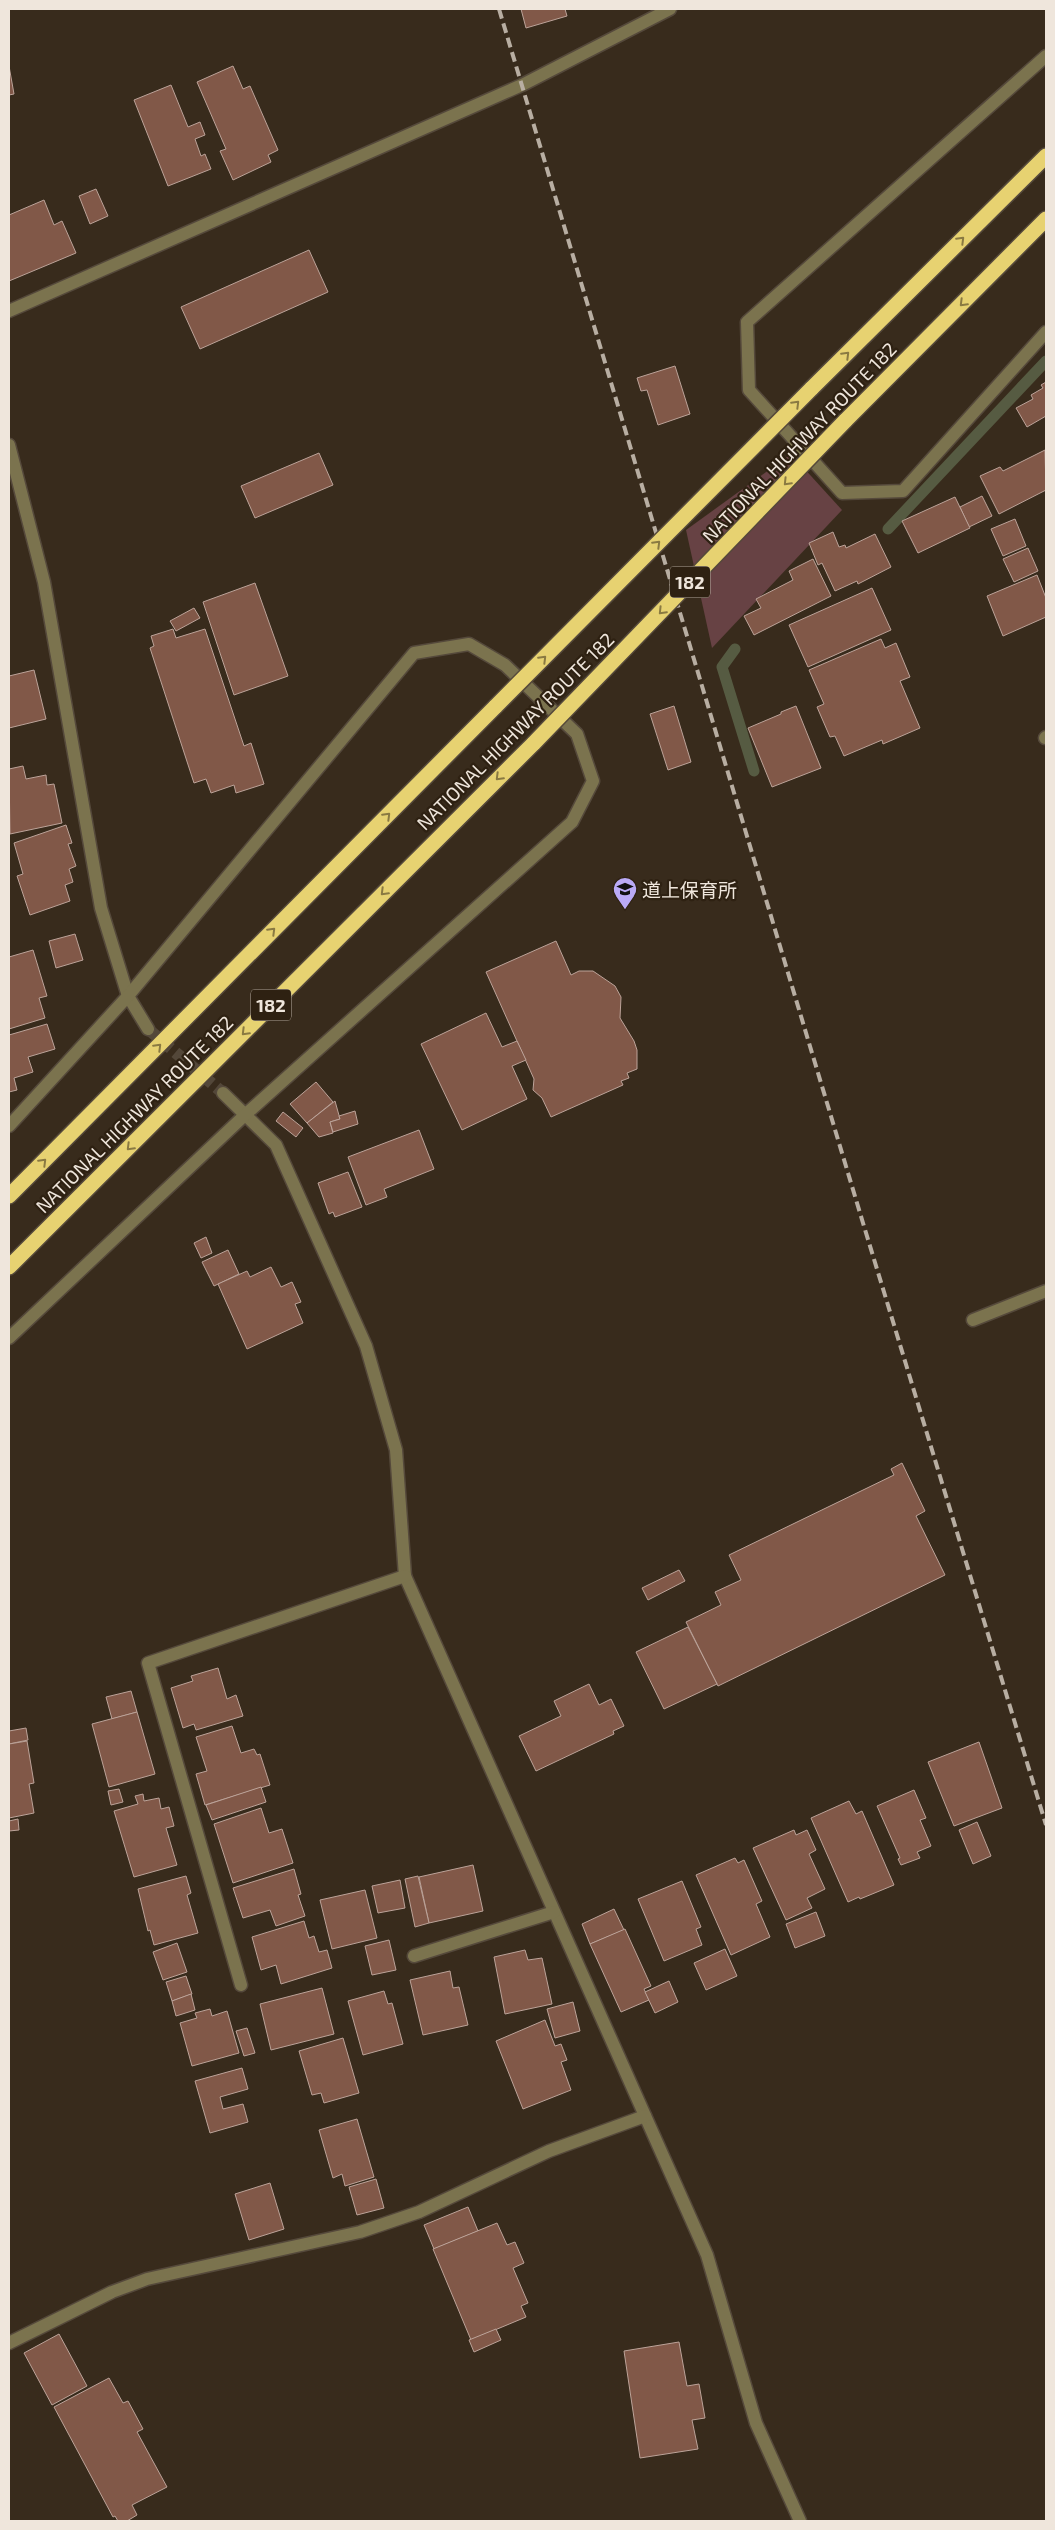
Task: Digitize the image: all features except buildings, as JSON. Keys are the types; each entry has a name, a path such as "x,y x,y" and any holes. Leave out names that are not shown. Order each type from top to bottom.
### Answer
{"highway":[{"name":"NATIONAL HIGHWAY ROUTE 182","path":"9,1196 811,389 1046,156"},
{"name":"NATIONAL HIGHWAY ROUTE 182","path":"9,1267 534,743 845,422 1046,219"}],"street":[{"path":"9,311 522,85 670,9"},
{"path":"1046,56 746,322 749,390 842,493 903,491 1046,332"},
{"path":"9,445 44,582 101,908 128,996 148,1029"},
{"path":"9,1126 128,996 414,653 469,644 505,665 577,734 594,781 572,822 246,1114 9,1338"},
{"path":"223,1093 276,1145 366,1346 396,1450 405,1576 707,2255 756,2423 800,2521"},
{"path":"973,1320 1046,1291"},
{"path":"241,1985 148,1663 405,1576"},
{"path":"414,1956 554,1912"},
{"path":"9,2343 112,2292 147,2279 360,2232 418,2212 549,2151 645,2116"}],"shaded area":[{"path":"791,454 842,510 712,648 686,530"}],"waterway":[{"path":"888,529 1046,361"},
{"path":"735,649 722,667 754,771"}],"tunnel":[{"path":"148,1029 223,1093"}],"railway":[{"path":"499,9 863,1223 1046,1825"}],"place":[{"name":"道上保育所","path":"625,910"}]}
